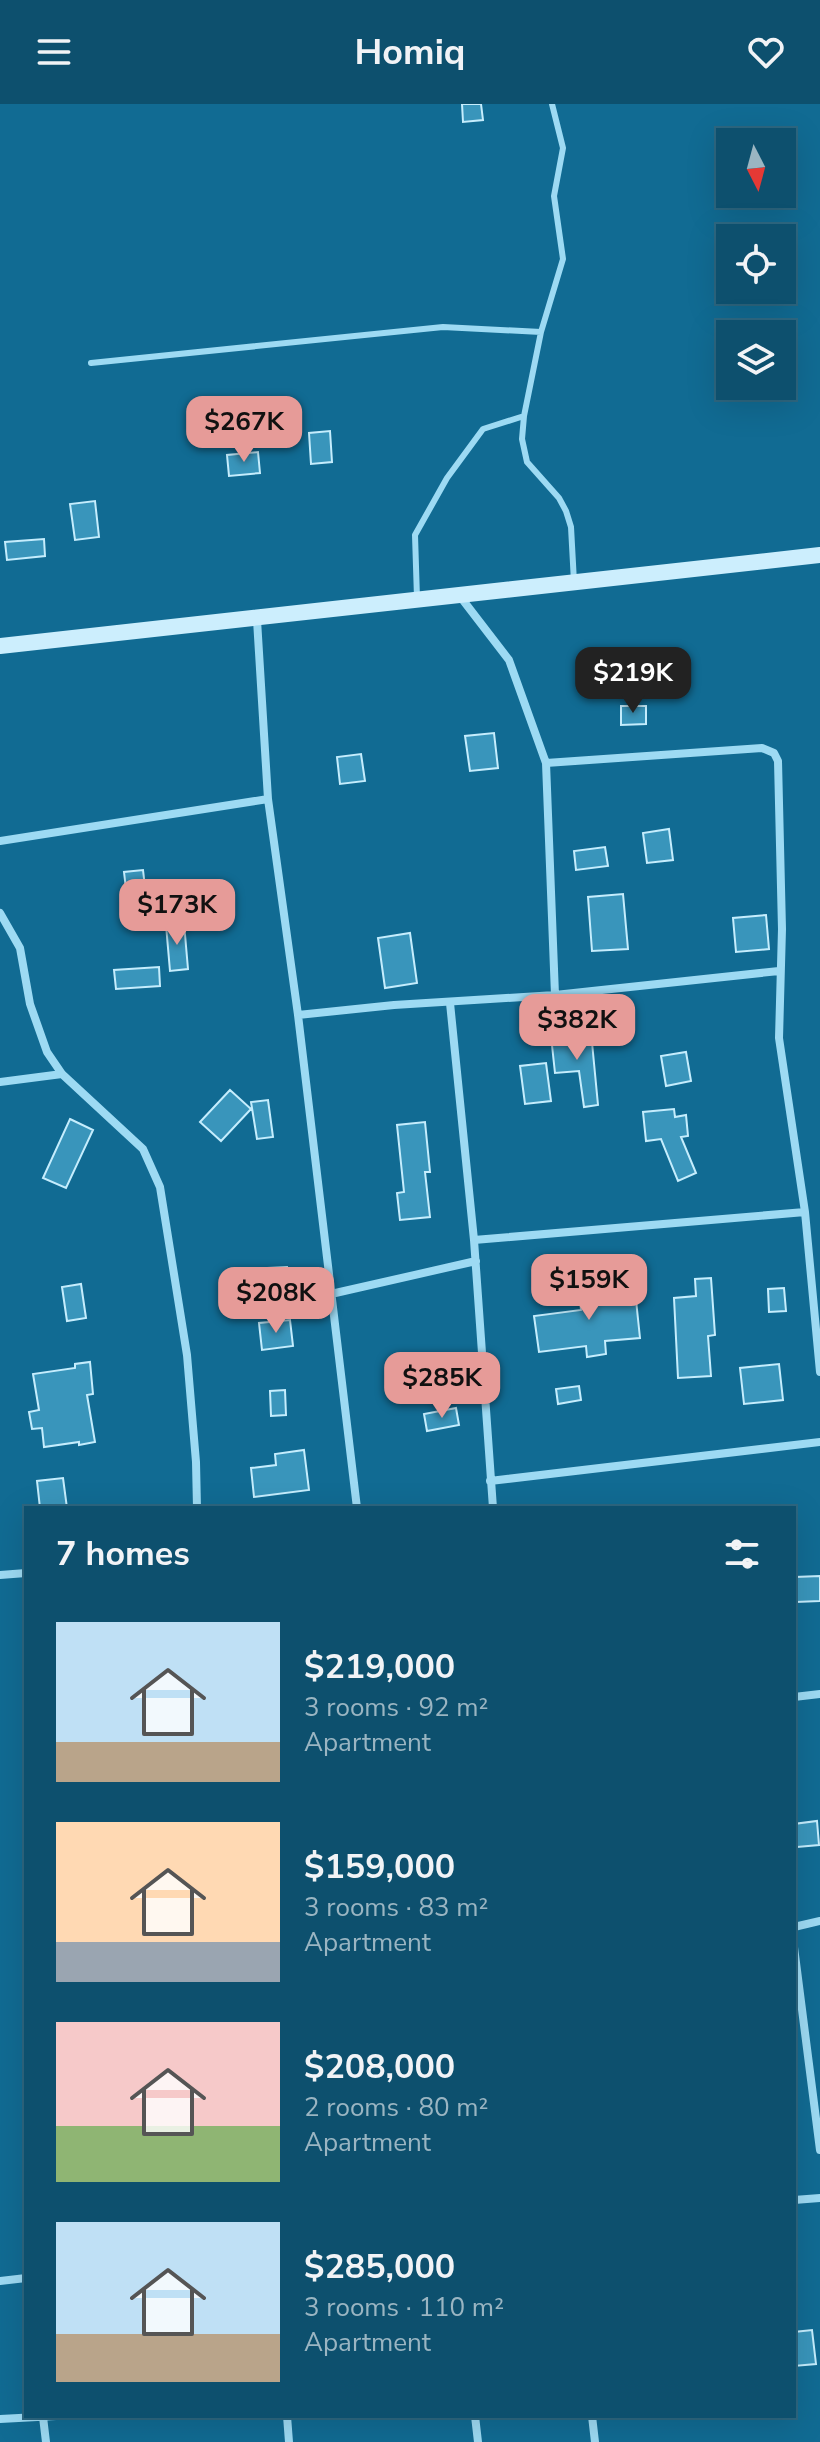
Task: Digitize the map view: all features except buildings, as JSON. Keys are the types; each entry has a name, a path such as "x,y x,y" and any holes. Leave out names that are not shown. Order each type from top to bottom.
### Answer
{"street":[{"path":"0,646 257,620 820,555"},
{"path":"459,595 509,660 546,763 555,995"},
{"path":"257,620 268,799 298,1015 357,1506"},
{"path":"546,763 762,748 774,753 780,770 780,1058 805,1212 820,1372"},
{"path":"0,841 268,799"},
{"path":"0,913 20,948 37,1029 47,1052 62,1074 143,1149 160,1187 187,1355 197,1506"},
{"path":"298,1015 555,995 779,971"},
{"path":"450,1003 476,1261 493,1506"},
{"path":"0,1082 62,1074"},
{"path":"474,1240 805,1212"},
{"path":"331,1294 476,1261"},
{"path":"490,1481 820,1442"},
{"path":"0,1575 24,1573"},
{"path":"796,1697 820,1694"},
{"path":"796,1927 820,1921"},
{"path":"796,1963 820,2150"},
{"path":"796,2200 820,2198"},
{"path":"0,2281 24,2278"},
{"path":"0,2419 24,2418"},
{"path":"43,2418 46,2442"},
{"path":"287,2418 289,2442"},
{"path":"475,2418 478,2442"},
{"path":"592,2418 595,2442"}],"lane":[{"path":"552,104 563,148 554,196 563,259 541,332 522,439 527,462 559,498 566,511 571,527 574,582"},
{"path":"91,363 443,327 541,332"},
{"path":"417,600 415,535 447,478 483,429 524,416"}]}
